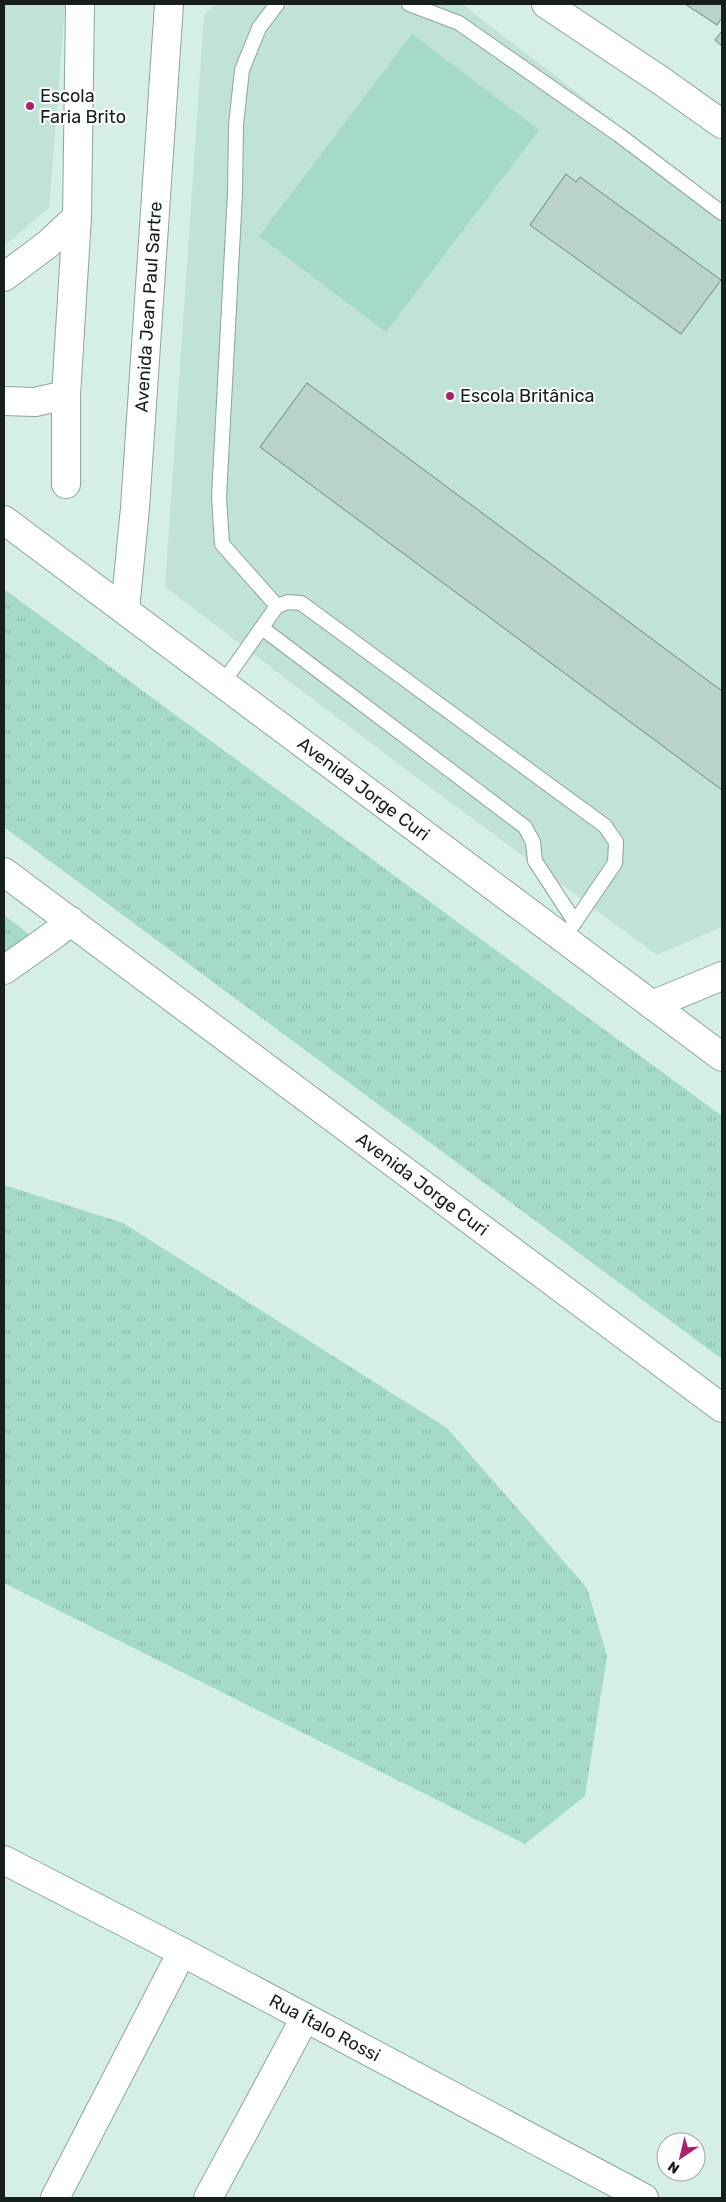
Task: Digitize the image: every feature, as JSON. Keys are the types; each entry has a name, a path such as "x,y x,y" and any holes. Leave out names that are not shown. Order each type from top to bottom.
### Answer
{"street":[{"path":"66,484 66,395 77,217 80,4"},
{"name":"Avenida Jean Paul Sartre","path":"125,610 136,498 169,4"},
{"path":"546,4 612,47 722,124"},
{"path":"4,277 48,244 77,217"},
{"path":"4,401 36,402 66,395"},
{"name":"Avenida Jorge Curi","path":"4,520 222,684 569,930 652,1005 722,1057"},
{"name":"Avenida Jorge Curi","path":"4,872 722,1408"},
{"path":"4,970 71,921"},
{"path":"652,1005 722,976"},
{"name":"Rua Ítalo Rossi","path":"4,1860 182,1952 644,2198"},
{"path":"55,2198 182,1952"},
{"path":"208,2198 305,2018"}],"lane":[{"path":"276,606 222,544 219,498 235,193 236,125 242,70 259,28 277,4"},
{"path":"409,4 459,23 619,134 722,213"},
{"path":"222,684 276,606 288,602 301,603 318,614 605,826 616,842 614,863 569,930 535,861 533,842 525,827 262,628"}],"shaded area":[{"name":"Escola Faria Brito","path":"4,4 65,4 49,208 4,246"},
{"name":"Escola Britânica","path":"216,4 462,4 722,204 722,927 657,955 408,771 165,587 204,15"}],"green space":[{"path":"412,34 539,130 386,332 259,236"},
{"path":"4,589 722,1116 722,1359 4,827"},
{"path":"4,915 35,939 4,955"},
{"path":"4,1185 123,1223 447,1428 587,1588 607,1656 585,1796 525,1844 4,1583"}],"building":[{"path":"685,4 722,4 722,18 717,25"},
{"path":"722,31 722,46 715,40"},
{"path":"566,174 576,182 580,177 721,280 681,334 530,225"},
{"path":"307,383 722,691 722,790 260,447"}],"place":[{"name":"Escola Faria Brito","path":"30,106"},
{"name":"Escola Britânica","path":"450,396"}]}
